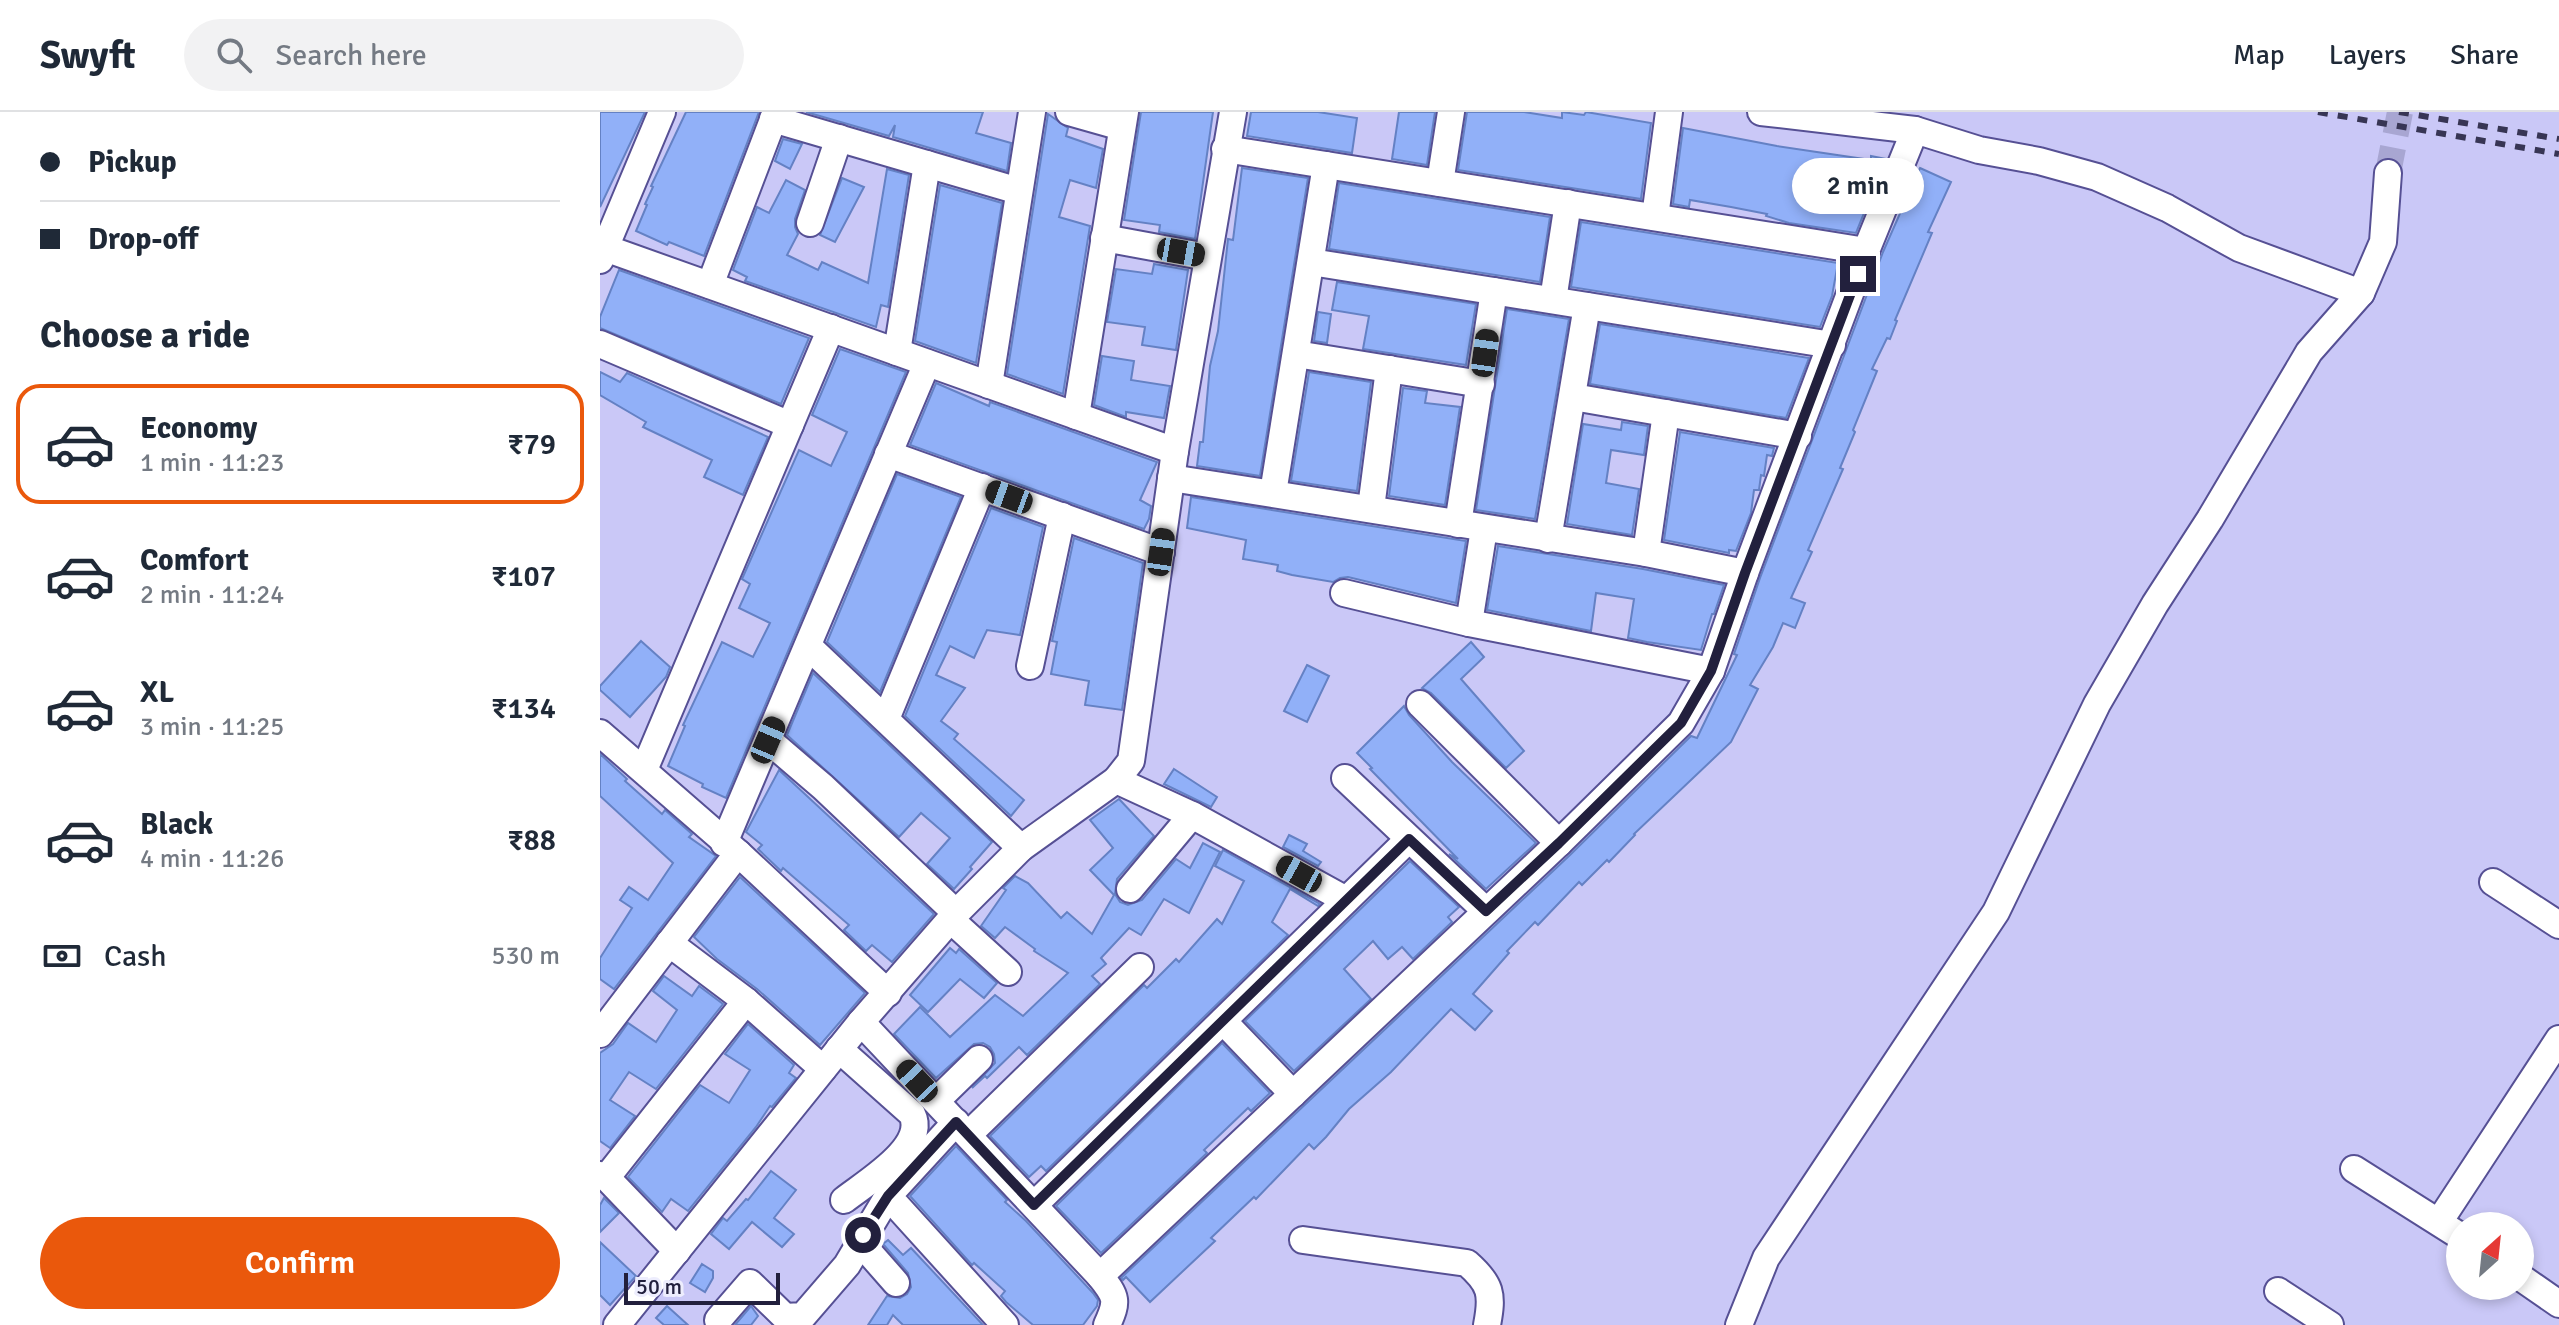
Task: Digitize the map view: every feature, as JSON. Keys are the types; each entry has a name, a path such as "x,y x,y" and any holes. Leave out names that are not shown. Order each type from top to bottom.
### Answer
{"street":[{"path":"662,112 604,242 710,285 1175,451"},
{"path":"989,385 1032,112"},
{"path":"1069,112 1123,120 1076,416"},
{"path":"617,1325 861,1022 954,917 1021,848 1116,780 1131,761 1175,451 1233,112"},
{"path":"1440,183 1451,112"},
{"path":"1655,217 1669,112"},
{"path":"1761,112 1915,130 1979,150 2039,161 2097,177 2167,208 2239,248 2361,293"},
{"path":"710,285 775,115 839,138 1019,191"},
{"path":"1100,1276 1559,843 1681,723 1711,671 1866,251 1915,130"},
{"path":"810,223 839,138"},
{"path":"1225,149 1866,251"},
{"path":"897,352 927,164"},
{"path":"1273,493 1326,165"},
{"path":"1739,1325 1766,1258 1996,912 2097,704 2155,604 2210,519 2309,352 2361,293 2383,242 2388,173"},
{"path":"1553,300 1568,203"},
{"path":"1104,238 1207,257"},
{"path":"1311,262 1832,345"},
{"path":"1469,623 1471,527 1481,384 1494,291"},
{"path":"1548,539 1587,306"},
{"path":"644,770 831,328"},
{"path":"600,344 790,425"},
{"path":"1296,354 1481,384"},
{"path":"600,1034 669,943 731,848 768,740 927,363"},
{"path":"1371,508 1389,369"},
{"path":"1573,397 1798,436"},
{"path":"1646,553 1666,413"},
{"path":"888,454 1161,552"},
{"path":"1171,478 1646,553 1745,573"},
{"path":"886,719 982,487"},
{"path":"1030,666 1062,516"},
{"path":"1344,593 1469,623 1711,671"},
{"path":"808,646 1021,848"},
{"path":"1420,704 1559,843"},
{"path":"600,733 731,848 888,993"},
{"path":"768,740 823,787 1008,972"},
{"path":"1345,778 1486,911"},
{"path":"1116,780 1192,815 1346,900"},
{"path":"1130,889 1192,815"},
{"path":"1034,1205 1409,839"},
{"path":"2493,882 2559,925"},
{"path":"669,943 746,1001 912,1114 917,1124 906,1150 844,1200"},
{"path":"718,1320 750,1283 785,1317 803,1316 847,1265 888,1196 1140,967"},
{"path":"677,1251 602,1175 611,1172 746,1001"},
{"path":"1223,1021 1293,1094"},
{"path":"861,1022 1113,1292 1115,1307 1107,1325"},
{"path":"2460,1212 2559,1039"},
{"path":"936,1101 979,1059"},
{"path":"2354,1169 2446,1226"},
{"path":"888,1196 1005,1325"},
{"path":"1303,1240 1467,1263 1485,1279 1491,1302 1487,1325"},
{"path":"860,1242 896,1283"},
{"path":"2534,1287 2559,1304"},
{"path":"2278,1291 2330,1325"}],"building":[{"path":"600,112 645,112 600,207"},
{"path":"686,112 759,112 704,256 669,242 667,245 636,231 651,186"},
{"path":"806,112 983,112 976,133 1011,143 1007,171 893,137 895,125 889,136"},
{"path":"1141,112 1213,112 1195,239 1159,232 1160,225 1124,220"},
{"path":"1251,112 1318,112 1357,118 1352,153 1247,136"},
{"path":"1399,112 1435,112 1427,165 1392,159"},
{"path":"1467,112 1524,112 1562,118 1562,112 1584,115 1586,112 1651,123 1641,199 1458,170"},
{"path":"1048,114 1068,128 1066,136 1103,149 1096,188 1070,180 1059,217 1090,226 1063,394 1007,374"},
{"path":"1683,128 1777,146 1871,160 1871,156 1886,159 1856,233 1789,223 1767,214 1690,200 1689,207 1673,204"},
{"path":"783,139 802,144 790,169 775,161"},
{"path":"1242,168 1308,178 1260,476 1197,466 1200,442 1203,442 1228,239 1233,240"},
{"path":"1920,168 1951,182 1928,232 1932,233 1890,339 1887,338 1872,369 1877,371 1853,430 1855,432 1840,468 1843,469 1791,598 1805,603 1795,628 1783,623 1773,647 1750,685 1758,689 1731,742 1634,834 1609,862 1607,860 1582,885 1579,882 1538,925 1535,922 1507,951 1509,953 1473,994 1492,1011 1475,1030 1451,1009 1391,1072 1349,1109 1314,1149 1309,1144 1256,1199 1254,1197 1211,1238 1215,1241 1150,1302 1126,1277 1121,1278 1570,855 1691,736 1697,738 1737,655 1734,654 1760,578 1883,252"},
{"path":"887,169 909,175 888,307 881,305 876,327 745,281 747,277 733,270 757,207 769,213 786,180 805,190 795,219 798,234 787,255 818,270 822,262 868,283"},
{"path":"842,178 864,187 835,242 820,235"},
{"path":"1339,183 1550,217 1540,282 1329,249"},
{"path":"940,185 1002,203 976,363 915,341"},
{"path":"1581,222 1838,263 1832,296 1820,327 1571,287"},
{"path":"1154,264 1188,270 1176,350 1142,345 1145,327 1107,322 1116,269 1152,274"},
{"path":"619,270 809,338 781,404 600,328 600,317"},
{"path":"1337,282 1476,304 1466,365 1363,349 1369,316 1332,310"},
{"path":"1507,309 1569,319 1535,519 1476,510"},
{"path":"1318,312 1331,314 1327,343 1314,341"},
{"path":"1600,324 1809,358 1786,418 1590,384"},
{"path":"840,349 906,372 726,798 668,766 683,725 722,642 753,657 770,623 739,608 750,584 742,579 799,450 831,466 847,432 812,415"},
{"path":"1102,356 1134,361 1131,380 1170,386 1164,418 1126,412 1126,417 1094,405"},
{"path":"600,372 620,382 627,373 768,437 743,495 704,477 712,460 643,427 646,422 600,395"},
{"path":"1309,372 1371,382 1357,491 1291,481"},
{"path":"936,383 989,406 990,402 1157,462 1140,500 1151,506 1144,529 910,445"},
{"path":"1403,388 1427,391 1425,403 1460,407 1445,505 1389,496"},
{"path":"1622,422 1648,426 1644,455 1611,450 1606,483 1639,489 1632,535 1567,524 1583,424 1621,430"},
{"path":"1680,432 1774,448 1772,456 1767,455 1759,490 1754,490 1751,513 1736,551 1729,550 1729,553 1664,540"},
{"path":"897,474 961,497 880,692 827,642"},
{"path":"1191,497 1466,541 1456,603 1348,577 1333,582 1292,575 1277,571 1278,565 1243,559 1246,540 1187,528"},
{"path":"991,508 1043,527 1020,635 987,630 974,658 950,646 936,675 965,688 941,721 958,734 954,739 1024,800 1011,816 905,716"},
{"path":"1074,538 1143,563 1122,710 1085,705 1089,681 1051,674 1057,642 1052,641"},
{"path":"1498,546 1724,585 1701,650 1647,642 1628,638 1634,599 1596,593 1591,631 1487,610"},
{"path":"641,641 670,667 666,677 630,717 600,690 600,686"},
{"path":"1471,642 1484,657 1461,679 1524,751 1506,768 1431,693 1422,688"},
{"path":"1307,665 1329,676 1307,722 1284,711"},
{"path":"813,673 992,842 954,889 927,864 950,838 921,813 899,837 787,735"},
{"path":"1404,706 1452,762 1536,843 1486,889 1449,854 1458,859 1357,753"},
{"path":"600,754 662,814 665,810 692,834 689,837 716,856 614,989 600,979 600,958 632,908 620,900 629,887 648,900 673,863 600,796"},
{"path":"1174,769 1217,797 1211,807 1164,784"},
{"path":"779,770 934,914 892,962 872,945 866,951 844,930 849,925 783,868 781,871 758,849 762,845 746,832"},
{"path":"1119,799 1154,836 1117,879 1115,894 1120,902 1128,905 1142,900 1176,859 1190,868 1203,843 1220,852 1189,913 1164,899 1141,935 1129,928 1101,958 1106,964 1092,976 1100,984 1027,1055 1019,1047 972,1088 995,1063 990,1047 983,1043 974,1044 936,1078 894,1034 920,1007 950,1037 995,995 1023,1016 1068,973 1005,927 995,938 981,926 1006,890 1003,888 1015,876 1028,883 1061,918 1067,912 1092,934 1114,895 1090,870 1113,848 1090,820"},
{"path":"1289,835 1307,844 1303,851 1321,862 1318,866 1283,847"},
{"path":"1223,850 1320,904 1318,906 1290,889 1272,922 1288,935 1046,1171 1041,1166 1029,1177 990,1136 1144,985 1147,988 1176,959 1179,962 1217,919 1222,924 1244,881 1215,866"},
{"path":"1410,861 1459,907 1448,917 1452,922 1413,959 1402,947 1388,959 1373,941 1344,969 1371,999 1294,1071 1245,1021"},
{"path":"740,877 865,993 820,1045 694,937"},
{"path":"950,948 956,953 959,949 997,983 984,998 960,979 928,1012 910,995"},
{"path":"664,976 692,996 699,986 723,1004 656,1089 629,1072 610,1100 635,1116 610,1148 600,1141 600,1053 613,1044 628,1023 656,1042 677,1010 653,991"},
{"path":"748,1024 794,1065 789,1073 796,1078 770,1106 688,1211 671,1199 662,1212 628,1177 700,1085 729,1103 750,1070 725,1054"},
{"path":"1222,1043 1270,1093 1251,1111 1248,1108 1204,1150 1207,1153 1101,1253 1056,1206"},
{"path":"956,1146 1098,1300 1083,1325 1033,1325 1006,1302 1001,1296 1005,1291 974,1263 972,1265 910,1196"},
{"path":"771,1171 796,1190 774,1218 794,1234 782,1247 752,1222 729,1249 711,1234 723,1218 727,1221 748,1200"},
{"path":"604,1198 619,1213 600,1232 600,1205"},
{"path":"888,1240 903,1255 911,1248 983,1325 903,1325 893,1315 887,1325 868,1325 887,1296 900,1298 911,1287 908,1273 883,1244"},
{"path":"600,1242 636,1276 610,1305 600,1295"},
{"path":"702,1264 713,1271 713,1278 705,1292 690,1283"},
{"path":"667,1306 688,1325 664,1325 656,1318"},
{"path":"751,1306 758,1316 751,1325 735,1325"}],"tunnel":[{"path":"2388,173 2400,112"}],"railway":[{"path":"2318,112 2559,154"},
{"path":"2399,112 2559,139"}],"route":[{"path":"863,1235 888,1196 956,1122 1034,1205 1409,839 1486,911 1559,843 1681,723 1711,671 1858,274"}]}
